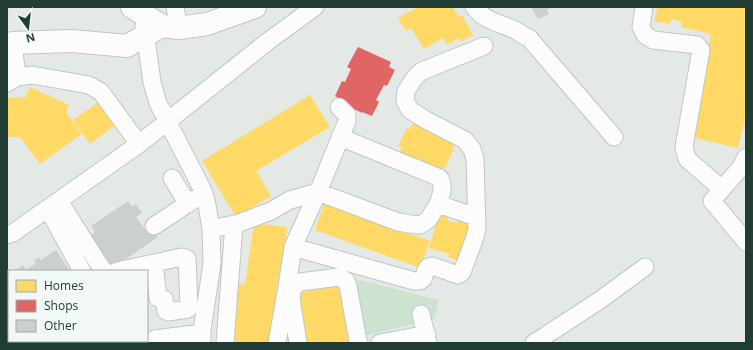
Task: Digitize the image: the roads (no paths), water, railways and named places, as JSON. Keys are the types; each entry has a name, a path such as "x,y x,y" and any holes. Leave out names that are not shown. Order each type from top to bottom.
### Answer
{"street":[{"path":"151,343 155,339 195,338 212,264 211,229 208,205 204,193 158,103 152,82 162,30 175,7"},
{"path":"139,144 101,92 89,85 32,75 12,80 10,44 72,41 127,46 162,30 207,24 255,7"},
{"path":"9,230 53,205 139,144 267,42 315,7"},
{"path":"474,7 486,18 515,30 529,38 614,137"},
{"path":"644,7 641,27 645,34 653,40 697,45 701,50 684,147 687,159 722,189"},
{"path":"139,9 162,30"},
{"path":"293,247 414,282 423,279 428,267 432,266 458,275 462,272 477,229 475,159 472,149 465,140 410,110 405,101 406,91 416,76 422,71 484,46"},
{"path":"277,343 293,247 318,192 347,121 348,115 339,107"},
{"path":"211,229 239,223 271,211 290,200 318,192 398,222 420,225 428,220 438,204 442,192 440,178 340,137"},
{"path":"746,157 741,167 712,201 746,242"},
{"path":"172,178 188,204"},
{"path":"154,226 204,193"},
{"path":"438,204 476,217"},
{"path":"53,205 82,270"},
{"path":"53,205 104,270"},
{"path":"225,343 234,224"},
{"path":"122,270 154,263"},
{"path":"534,343 600,300 644,267"},
{"path":"298,343 291,298 295,285 300,282 339,277 346,281 348,286 359,343"},
{"path":"380,343 428,339 421,314"}]}
